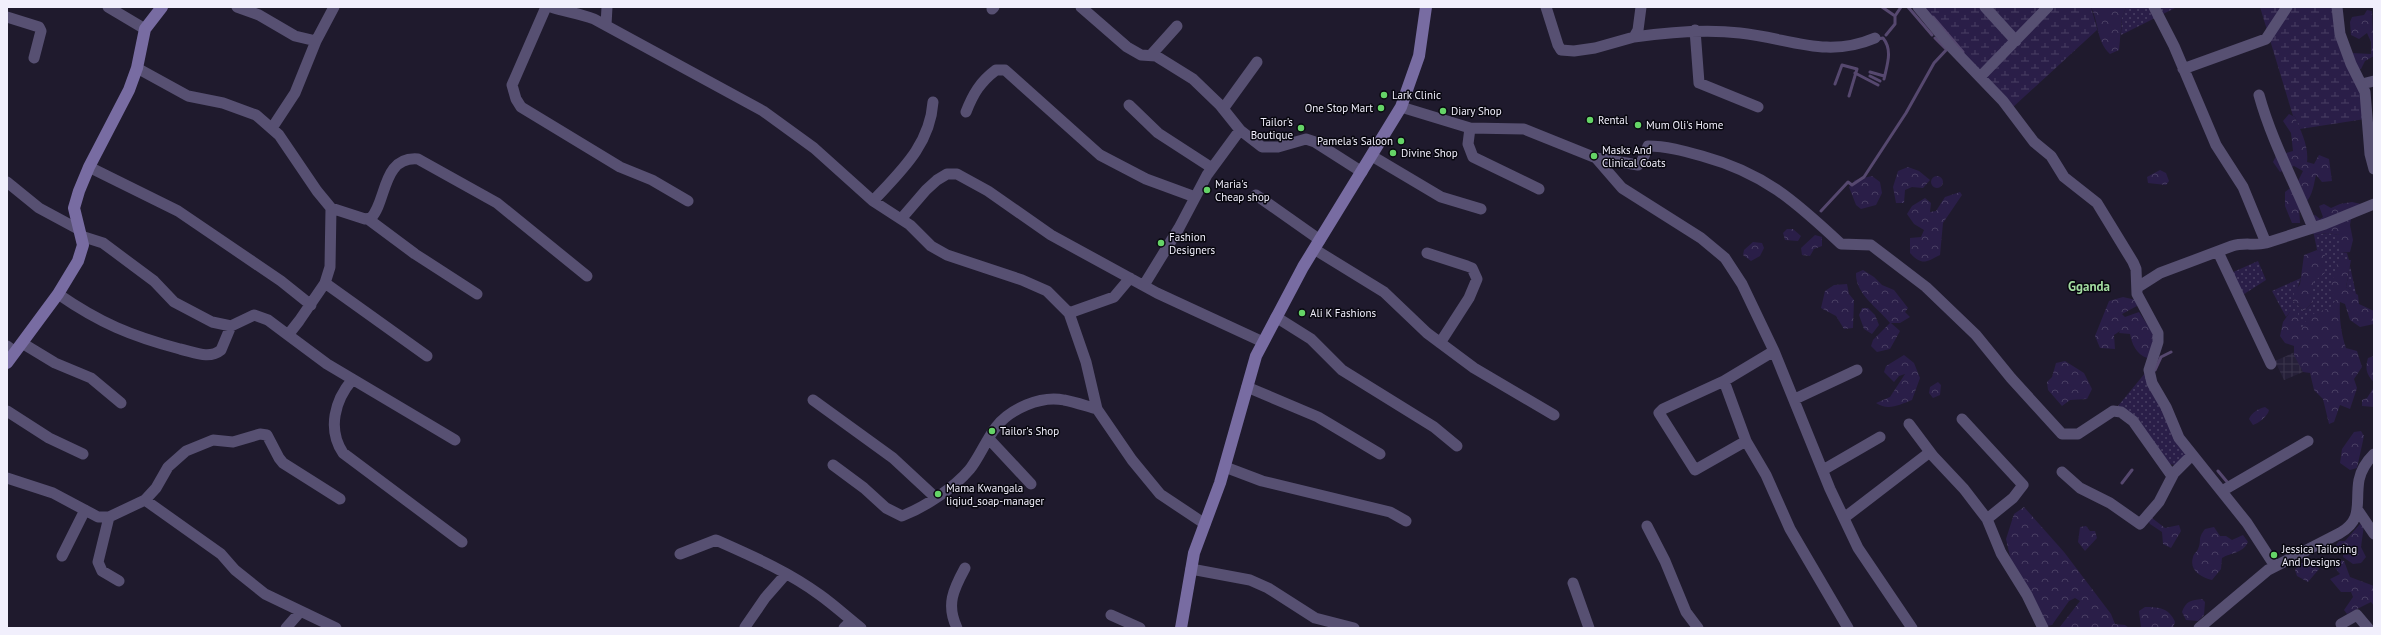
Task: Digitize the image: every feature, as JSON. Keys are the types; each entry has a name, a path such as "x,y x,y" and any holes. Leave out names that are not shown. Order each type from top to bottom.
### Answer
{"street":[{"path":"108,7 145,29"},
{"path":"7,363 14,347 58,294 78,261 82,245 74,208 89,167 106,137 137,68 145,29 162,7"},
{"path":"237,7 259,15 296,36 316,41"},
{"path":"272,128 295,93 316,41 334,7"},
{"path":"546,7 512,84 516,99 521,107 624,169 652,180 688,201"},
{"path":"551,7 566,12 578,12 606,25 763,111 814,148 873,201 901,219 931,246 947,255 1028,282 1047,291 1069,313 1086,362 1097,409 1132,460 1160,494 1205,524"},
{"path":"606,25 607,7"},
{"path":"1181,628 1191,569 1225,467 1256,356 1276,317 1317,245 1401,107 1419,56 1426,7"},
{"path":"1546,7 1558,45 1563,51 1595,48 1634,37 1695,30 1742,33 1832,49 1875,38"},
{"path":"1634,37 1638,30 1641,7"},
{"path":"1918,7 1980,78 2003,101 2034,142 2051,156 2064,177 2097,203 2133,262 2138,287 2137,294 2158,333 2158,342 2149,370 2150,377 2170,415 2177,434 2247,523 2275,566"},
{"path":"1984,7 2016,41"},
{"path":"1980,78 2048,7"},
{"path":"2154,7 2184,70 2216,145 2243,187 2266,242"},
{"path":"2184,70 2266,39 2287,7"},
{"path":"2337,7 2340,34 2351,64 2362,84 2371,118 2370,150 2374,169"},
{"path":"1085,8 1127,48 1141,55 1151,55 1192,79 1223,109 1240,130 1262,147 1278,147 1299,140 1315,142 1362,172"},
{"path":"7,17 39,27 40,31 34,58"},
{"path":"1151,55 1176,26"},
{"path":"1695,30 1699,83 1758,107"},
{"path":"1223,109 1257,62"},
{"path":"137,68 188,96 236,107 256,115 272,128 317,191 332,208 368,219 415,254 477,294"},
{"path":"966,112 976,88 981,82 996,70 1005,70 1100,155 1152,181 1195,197"},
{"path":"2362,84 2374,81"},
{"path":"2259,95 2268,129 2287,172 2298,189 2314,228"},
{"path":"873,201 915,156 932,112 933,102"},
{"path":"1130,105 1158,133 1212,168"},
{"path":"1401,107 1470,128 1524,129 1596,158 1638,165 1642,162 1648,146 1658,146 1716,159 1747,172 1804,208 1841,244 1871,245 1926,287 1972,331 2010,378 2062,434 2078,434 2113,411 2121,412 2133,421 2172,476"},
{"path":"1470,128 1468,144 1473,157 1539,189"},
{"path":"1144,285 1212,168 1240,130"},
{"path":"1372,156 1441,197 1481,209"},
{"path":"368,219 374,214 385,185 395,167 410,158 418,159 497,204 587,276"},
{"path":"1596,158 1622,188 1701,238 1725,258 1742,284 1774,351 1795,399 1822,470 1863,556 1912,628"},
{"path":"89,167 178,211 281,281 311,305"},
{"path":"901,219 926,190 937,180 947,174 958,174 988,191 1051,235 1130,278 1263,342"},
{"path":"7,182 39,208 80,232 103,243 154,281 178,304 212,322 231,326 254,315 268,320 288,334 311,354 352,380 455,440"},
{"path":"1256,195 1317,245 1384,292 1440,343 1474,368 1554,415"},
{"path":"2138,287 2160,273 2240,244 2259,245 2314,228 2374,204"},
{"path":"288,334 311,305 325,283 330,267 332,208"},
{"path":"2218,252 2270,364"},
{"path":"1427,253 1472,268 1477,279 1469,298 1440,343"},
{"path":"1069,313 1114,297 1130,278"},
{"path":"325,283 427,356"},
{"path":"58,294 90,316 137,337 206,356 221,350 231,326"},
{"path":"1276,317 1311,339 1342,370 1434,427 1457,446"},
{"path":"14,347 92,378 121,403"},
{"path":"1746,441 1695,470 1659,414 1663,409 1724,381 1774,351"},
{"path":"1795,399 1857,370"},
{"path":"352,380 339,398 336,407 335,423 340,447 343,453 462,542"},
{"path":"1724,381 1746,441 1766,475 1799,546 1848,628"},
{"path":"1247,387 1318,417 1380,454"},
{"path":"813,400 893,458 935,497"},
{"path":"833,465 864,488 886,508 897,515 908,514 935,497 969,469 1006,416 1036,402 1063,400 1097,409"},
{"path":"7,411 36,431 83,454"},
{"path":"1962,419 2022,485 2013,498 1987,519"},
{"path":"1910,424 1930,452 1964,489 1987,519 2001,553 2026,595 2042,628"},
{"path":"7,478 53,493 98,517 109,517 145,500 156,488 168,467 186,451 213,440 232,442 260,434 267,435 278,458 283,463 340,499"},
{"path":"1822,470 1880,437"},
{"path":"989,439 1031,484"},
{"path":"2222,492 2308,440"},
{"path":"1844,518 1930,452"},
{"path":"2198,628 2232,598 2275,566 2346,530 2354,520 2357,509 2360,475 2374,454"},
{"path":"2062,472 2080,488 2110,504 2140,524 2160,502 2172,476 2192,455"},
{"path":"1225,467 1262,481 1390,512 1406,520"},
{"path":"145,500 220,554 235,570 265,594 300,612 310,614 336,628"},
{"path":"2357,509 2374,534"},
{"path":"62,556 85,510"},
{"path":"109,517 98,562 102,571 119,581"},
{"path":"1647,526 1665,561 1686,612 1698,628"},
{"path":"680,554 716,540 786,574 819,594 848,624 860,628"},
{"path":"957,628 952,617 952,597 965,568"},
{"path":"1191,569 1250,580 1268,588 1315,618 1354,628"},
{"path":"745,627 765,598 786,574"},
{"path":"1573,583 1589,628"},
{"path":"286,628 300,612"},
{"path":"1111,615 1140,628"},
{"path":"2341,624 2357,615 2368,628"}],"shaded area":[{"path":"2295,352 2303,372 2284,380 2275,361"}],"green space":[{"path":"1922,7 2091,7 2098,32 2097,30 2012,108"},
{"path":"2091,7 2126,7 2122,18 2119,50 2110,54 2105,49 2100,38 2094,13"},
{"path":"2126,7 2177,7 2121,35 2122,18"},
{"path":"2260,7 2336,7 2358,80 2365,119 2300,129 2295,117 2293,116"},
{"path":"2367,10 2372,11 2374,56 2365,61 2361,69 2358,70 2352,53 2371,54 2371,42 2367,33 2359,39 2351,35 2350,22 2352,17 2364,15"},
{"path":"2289,114 2295,117 2302,133 2306,145 2307,162 2314,164 2319,155 2329,159 2332,181 2322,182 2316,175 2313,189 2309,198 2299,207 2300,223 2292,223 2285,206 2285,192 2297,183 2303,171 2294,166 2280,172 2273,162 2276,156 2293,151 2291,133 2283,121"},
{"path":"1908,167 1919,171 1930,180 1923,188 1912,187 1905,190 1904,203 1896,203 1893,187 1898,171"},
{"path":"2160,170 2166,173 2169,181 2166,185 2148,183 2147,177"},
{"path":"1872,176 1880,182 1882,193 1876,205 1861,209 1856,205 1849,187 1855,180"},
{"path":"1935,176 1939,176 1943,182 1939,188 1935,188 1931,184 1931,180"},
{"path":"1960,192 1962,195 1943,223 1940,255 1924,262 1918,260 1910,253 1910,238 1921,237 1924,230 1914,224 1907,214 1912,206 1925,198 1931,203 1930,212 1936,211 1945,197"},
{"path":"2352,202 2361,204 2351,219 2350,225 2353,240 2350,252 2341,253 2338,247 2340,235 2327,233 2314,235 2309,222 2310,217 2315,215 2320,219 2323,217 2319,206 2324,204 2331,208 2340,204"},
{"path":"1787,229 1793,229 1801,236 1798,241 1785,240 1783,233"},
{"path":"2327,233 2340,235 2341,253 2347,253 2349,260 2338,260 2336,300 2329,310 2320,311 2300,331 2290,312 2286,317 2272,291 2301,278 2293,301 2304,311 2313,302 2313,282 2325,256 2317,250 2314,235"},
{"path":"1815,235 1822,237 1822,246 1814,249 1810,256 1802,255 1801,248"},
{"path":"1753,242 1762,243 1764,248 1760,256 1751,261 1743,255 1744,250"},
{"path":"2317,250 2325,255 2325,273 2313,282 2313,302 2304,311 2293,301 2294,293 2300,284 2304,255"},
{"path":"2338,260 2351,260 2346,287 2358,295 2359,304 2374,311 2374,324 2360,327 2350,320 2345,304 2340,302 2341,325 2346,348 2357,351 2362,367 2354,379 2357,388 2350,409 2340,405 2334,422 2329,424 2323,399 2314,390 2310,373 2303,372 2294,355 2294,346 2285,343 2280,336 2283,322 2290,312 2298,313 2301,330 2311,315 2319,311 2329,309 2336,300 2330,289"},
{"path":"2258,261 2266,280 2241,296 2231,273"},
{"path":"2350,266 2356,294 2346,287"},
{"path":"1863,270 1874,277 1882,285 1894,290 1908,308 1905,312 1910,317 1900,323 1891,323 1900,331 1890,349 1877,352 1871,346 1873,340 1890,323 1868,300 1859,288 1856,273"},
{"path":"1847,284 1849,294 1854,300 1853,328 1844,329 1836,316 1821,308 1825,291 1834,285"},
{"path":"2123,297 2136,300 2137,306 2122,314 2125,317 2139,312 2157,339 2147,358 2140,354 2135,348 2130,334 2119,333 2120,331 2114,335 2115,349 2100,348 2095,336 2109,301"},
{"path":"1862,308 1868,308 1875,315 1879,325 1872,334 1864,329 1859,315"},
{"path":"1904,355 1914,363 1920,378 1912,400 1903,404 1889,407 1876,403 1890,397 1905,374 1899,376 1894,382 1884,372 1886,366"},
{"path":"2374,356 2374,382 2369,376 2366,368 2368,358"},
{"path":"2065,361 2084,373 2092,389 2087,399 2070,400 2062,406 2048,390 2047,382 2052,377 2056,363"},
{"path":"2150,367 2190,452 2175,465 2169,464 2118,406"},
{"path":"1938,382 1941,385 1940,395 1933,398 1929,393 1930,387"},
{"path":"2374,387 2374,407 2362,406 2362,400 2367,398"},
{"path":"2265,407 2269,410 2267,415 2253,425 2249,419 2252,414"},
{"path":"2361,431 2364,436 2357,468 2350,470 2340,463 2342,449 2354,432"},
{"path":"2024,507 2064,552 2111,614 2115,624 2125,625 2129,628 2059,628 2080,601 2075,598 2069,601 2052,625 2043,627 2015,578 2006,539 2014,514"},
{"path":"2152,518 2165,528 2179,525 2181,531 2171,548 2163,544 2162,532 2150,524 2148,520"},
{"path":"2360,524 2364,525 2361,547 2366,557 2361,563 2353,564 2343,557 2343,552 2338,551 2336,545 2339,541 2345,541"},
{"path":"2086,526 2090,531 2095,531 2097,538 2085,551 2078,542 2080,527"},
{"path":"2214,527 2220,536 2226,536 2232,540 2243,535 2248,542 2240,551 2222,558 2221,569 2212,580 2203,577 2196,572 2192,562 2193,556 2198,550 2200,538 2203,532 2205,529"},
{"path":"2338,560 2344,561 2350,577 2374,586 2374,606 2371,602 2347,614 2344,610 2353,597 2351,592 2341,592 2330,579 2340,574 2332,564"},
{"path":"2306,562 2317,563 2319,569 2308,582 2297,576 2295,570 2299,564"},
{"path":"2202,599 2205,602 2204,615 2198,621 2186,620 2182,612 2185,605 2192,601"},
{"path":"2145,607 2155,607 2167,611 2173,617 2175,622 2173,628 2141,628 2139,611"}],"waterway":[{"path":"1882,7 1895,16"},
{"path":"1886,35 1895,24 1895,16 1901,7"},
{"path":"1908,7 1932,35"},
{"path":"1933,17 1963,52"},
{"path":"1878,39 1883,38 1889,53 1884,79"},
{"path":"1935,38 1945,48"},
{"path":"1821,211 1848,182 1852,185 1864,177 1906,113 1934,63 1949,47"},
{"path":"1835,84 1842,65 1857,69 1849,96"},
{"path":"1870,72 1884,76"},
{"path":"1855,73 1878,85"},
{"path":"1870,76 1880,81"},
{"path":"2155,370 2161,357 2171,352"},
{"path":"2122,483 2132,470"},
{"path":"2218,471 2228,483"}],"place":[{"name":"Lark Clinic","path":"1384,95"},
{"name":"One Stop Mart","path":"1381,108"},
{"name":"Diary Shop","path":"1443,111"},
{"name":"Rental","path":"1590,120"},
{"name":"Mum Oli's Home","path":"1638,125"},
{"name":"Tailor's Boutique","path":"1301,128"},
{"name":"Pamela's Saloon","path":"1401,141"},
{"name":"Divine Shop","path":"1393,153"},
{"name":"Masks And Clinical Coats","path":"1594,156"},
{"name":"Maria's Cheap shop","path":"1207,190"},
{"name":"Fashion Designers","path":"1161,243"},
{"name":"Ali K Fashions","path":"1302,313"},
{"name":"Tailor's Shop","path":"992,431"},
{"name":"Mama Kwangala liqiud_soap-manager","path":"938,494"},
{"name":"Jessica Tailoring And Designs","path":"2274,555"}],"district":[{"name":"Gganda","path":"2089,286"}]}
